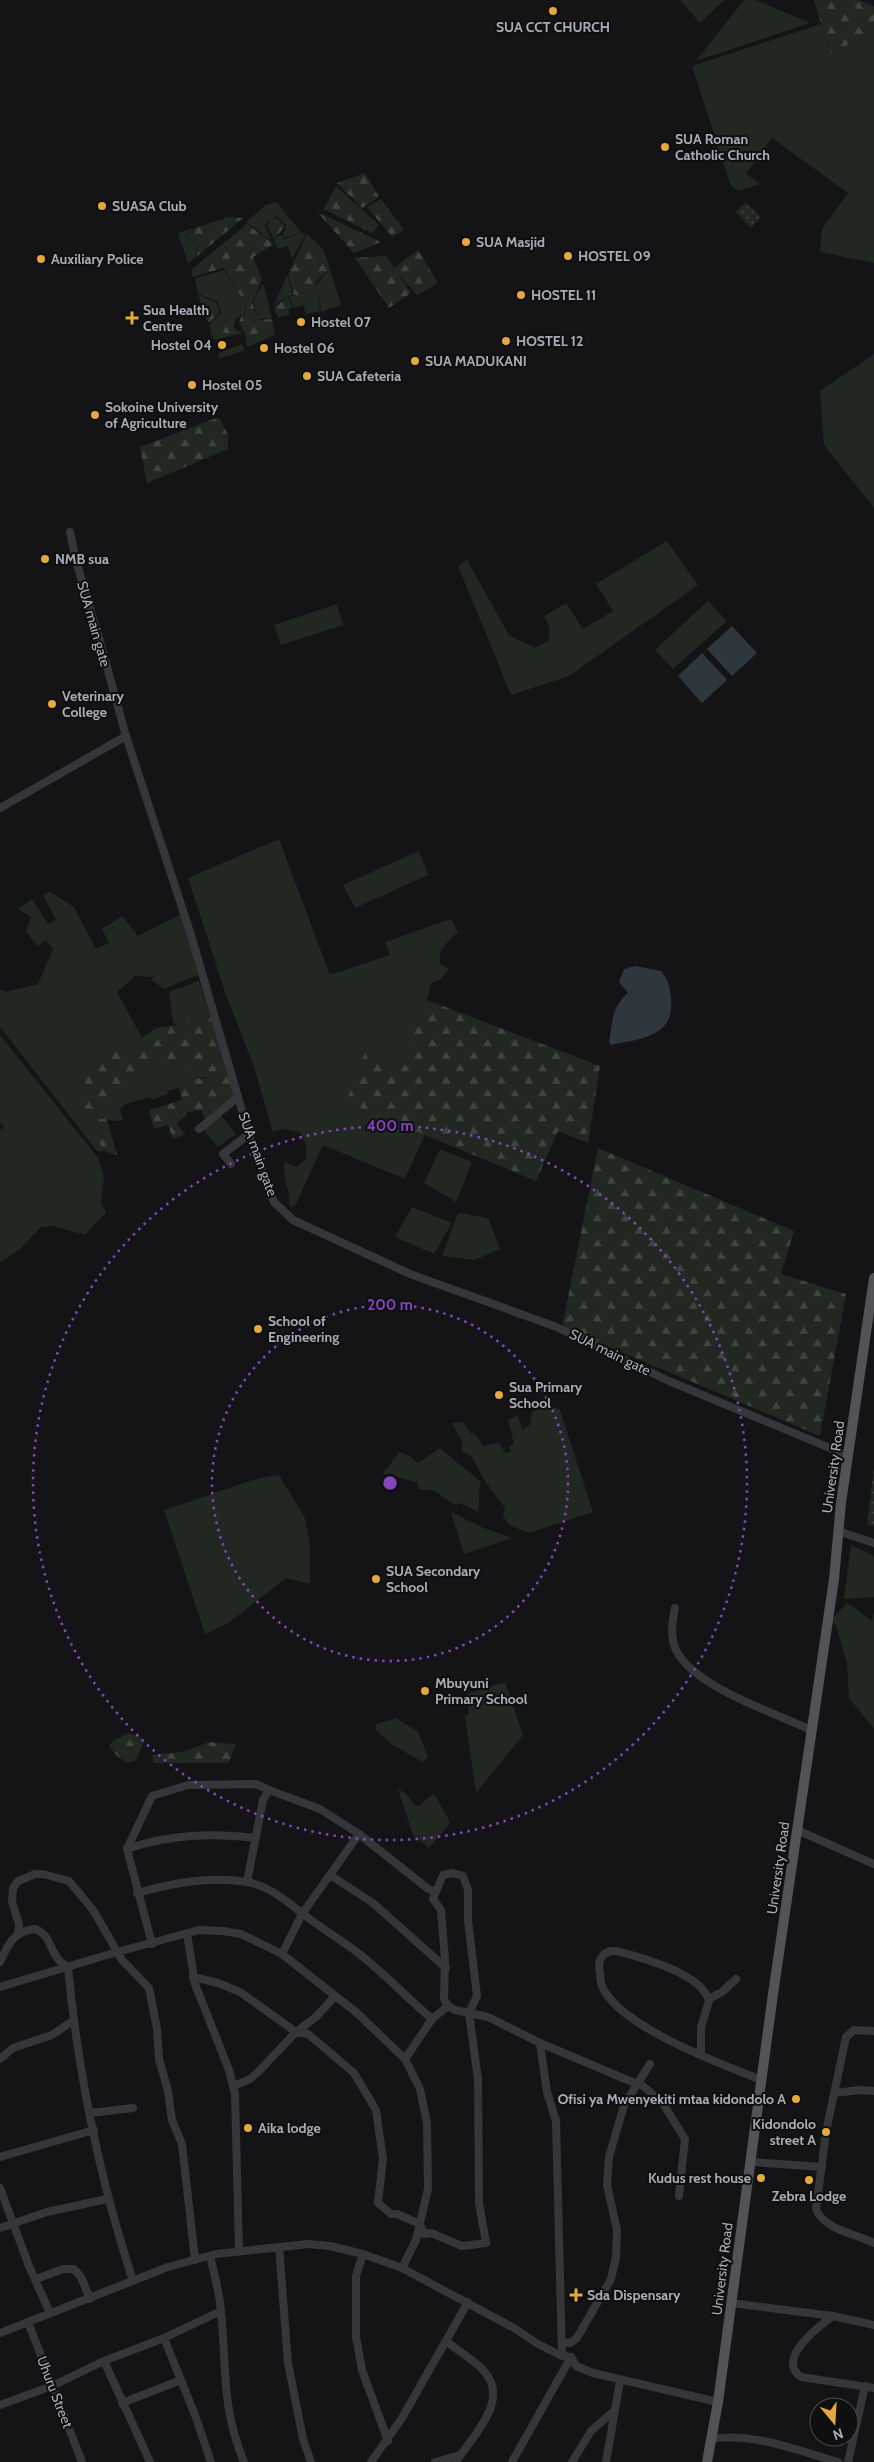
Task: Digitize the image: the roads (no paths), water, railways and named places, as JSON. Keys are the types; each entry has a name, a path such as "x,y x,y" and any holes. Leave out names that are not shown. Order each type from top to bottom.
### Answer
{"main road":[{"name":"University Road","path":"707,2462 718,2402 752,2162 761,2080 834,1579 848,1456 874,1278"}],"street":[{"name":"SUA main gate","path":"70,532 76,561 100,638 126,736 191,935 249,1134 272,1196 281,1210 293,1220 410,1274 554,1326 669,1381 848,1456"},
{"path":"0,808 126,736"},
{"path":"199,1129 238,1097"},
{"path":"231,1164 223,1154 249,1134"},
{"path":"838,1532 874,1543"},
{"path":"675,1608 672,1629 675,1646 679,1654 691,1667 712,1685 811,1730"},
{"path":"152,1944 137,1893 128,1849 152,1796 188,1785 256,1784 320,1809 359,1834 427,1888 435,1892"},
{"path":"248,1882 263,1800 269,1790"},
{"path":"797,1830 874,1864"},
{"path":"128,1849 144,1843 189,1835 226,1834 256,1838"},
{"path":"282,1954 302,1914 359,1834"},
{"path":"193,1977 230,1987 296,2032 308,2034 354,2073 376,2110 383,2159 378,2203 391,2214 397,2214 420,2224 424,2234 431,2233 441,2238 449,2238 462,2246 486,2243 479,2203 478,2079 469,2013 477,1996 468,1920 468,1890 463,1876 450,1873 440,1879 433,1898 441,1910 446,1968 444,1999 448,2006 469,2013 512,2027 540,2043 637,2083 662,2102 685,2139 679,2196"},
{"path":"18,1933 19,1924 12,1902 14,1886 23,1878 43,1874 69,1881 93,1910 128,1968 149,1988 157,2029 158,2059 168,2091 172,2120 182,2144 195,2260"},
{"path":"330,1875 373,1903 446,1968"},
{"path":"137,1893 196,1881 248,1882 287,1900 302,1914 359,1954 432,2019"},
{"path":"0,1962 10,1941 18,1933 35,1929 41,1932 52,1944 58,1959 68,1967 74,2020 107,2199 133,2281"},
{"path":"1,1985 199,1930 222,1930 241,1934 282,1954 357,2013 405,2060 420,2089 427,2123 428,2189 416,2240 402,2268"},
{"path":"187,1933 193,1977 234,2086 239,2251"},
{"path":"709,1999 698,1985 685,1975 633,1955 610,1951 600,1962 602,1987 614,2003 647,2026 701,2055 761,2080"},
{"path":"701,2055 700,2036 709,1999 722,1992 736,1979"},
{"path":"234,2086 250,2078 260,2070 296,2032 316,2017 335,1996"},
{"path":"405,2060 432,2019 448,2006"},
{"path":"0,2059 21,2044 52,2035 74,2020"},
{"path":"874,2031 854,2030 846,2037 826,2132 816,2209 818,2216 834,2226 874,2243"},
{"path":"540,2043 547,2092 556,2120 562,2356"},
{"path":"562,2342 567,2344 575,2340 611,2279 616,2257 617,2230 607,2185 608,2166 624,2104 650,2064"},
{"path":"835,2093 859,2090 874,2091"},
{"path":"91,2113 133,2108"},
{"path":"0,2157 94,2130"},
{"path":"752,2162 822,2167"},
{"path":"0,2188 29,2266 50,2313"},
{"path":"0,2228 47,2212 107,2199"},
{"path":"0,2333 90,2299 168,2266 239,2251 308,2244 330,2246 364,2254 402,2268 468,2302 562,2356 571,2357"},
{"path":"279,2247 288,2363 303,2439 311,2462"},
{"path":"364,2254 356,2276 356,2337 362,2370 388,2441"},
{"path":"210,2256 222,2311 228,2410 234,2435 244,2462"},
{"path":"36,2279 64,2268 74,2269 81,2277 90,2299"},
{"path":"371,2462 388,2441 468,2302"},
{"path":"732,2303 833,2316 874,2325"},
{"path":"0,2405 52,2386 104,2361 164,2338 222,2311"},
{"path":"833,2316 818,2328 798,2349 793,2362 795,2371 801,2377 874,2388"},
{"name":"Uhuru Street","path":"28,2322 82,2462"},
{"path":"164,2338 211,2462"},
{"path":"435,2462 458,2459 488,2414 495,2390 490,2378 482,2369 446,2341"},
{"path":"571,2357 576,2366 620,2381 718,2402"},
{"path":"512,2462 571,2357"},
{"path":"104,2361 150,2462"},
{"path":"122,2403 181,2380"},
{"path":"606,2462 620,2381"},
{"path":"848,2462 865,2386"},
{"path":"572,2462 591,2431 614,2411"},
{"path":"711,2439 726,2437 799,2449 838,2462"}],"place":[{"name":"SUA CCT CHURCH","path":"553,11"},
{"name":"SUA Roman Catholic Church","path":"665,147"},
{"name":"SUASA Club","path":"102,206"},
{"name":"SUA Masjid","path":"466,242"},
{"name":"HOSTEL 09","path":"568,256"},
{"name":"Auxiliary Police","path":"41,259"},
{"name":"HOSTEL 11","path":"521,295"},
{"name":"Sua Health Centre","path":"132,318"},
{"name":"Hostel 07","path":"301,322"},
{"name":"HOSTEL 12","path":"506,341"},
{"name":"Hostel 04","path":"222,345"},
{"name":"Hostel 06","path":"264,348"},
{"name":"SUA MADUKANI","path":"415,361"},
{"name":"SUA Cafeteria","path":"307,376"},
{"name":"Hostel 05","path":"192,385"},
{"name":"Sokoine University of Agriculture","path":"95,415"},
{"name":"NMB sua","path":"45,559"},
{"name":"Veterinary College","path":"52,704"},
{"name":"School of Engineering","path":"258,1329"},
{"name":"Sua Primary School","path":"499,1395"},
{"name":"SUA Secondary School","path":"376,1579"},
{"name":"Mbuyuni Primary School","path":"425,1691"},
{"name":"Ofisi ya Mwenyekiti mtaa kidondolo A","path":"796,2099"},
{"name":"Aika lodge","path":"248,2128"},
{"name":"Kidondolo street A","path":"826,2132"},
{"name":"Kudus rest house","path":"761,2178"},
{"name":"Zebra Lodge","path":"809,2180"},
{"name":"Sda Dispensary","path":"576,2295"}]}
